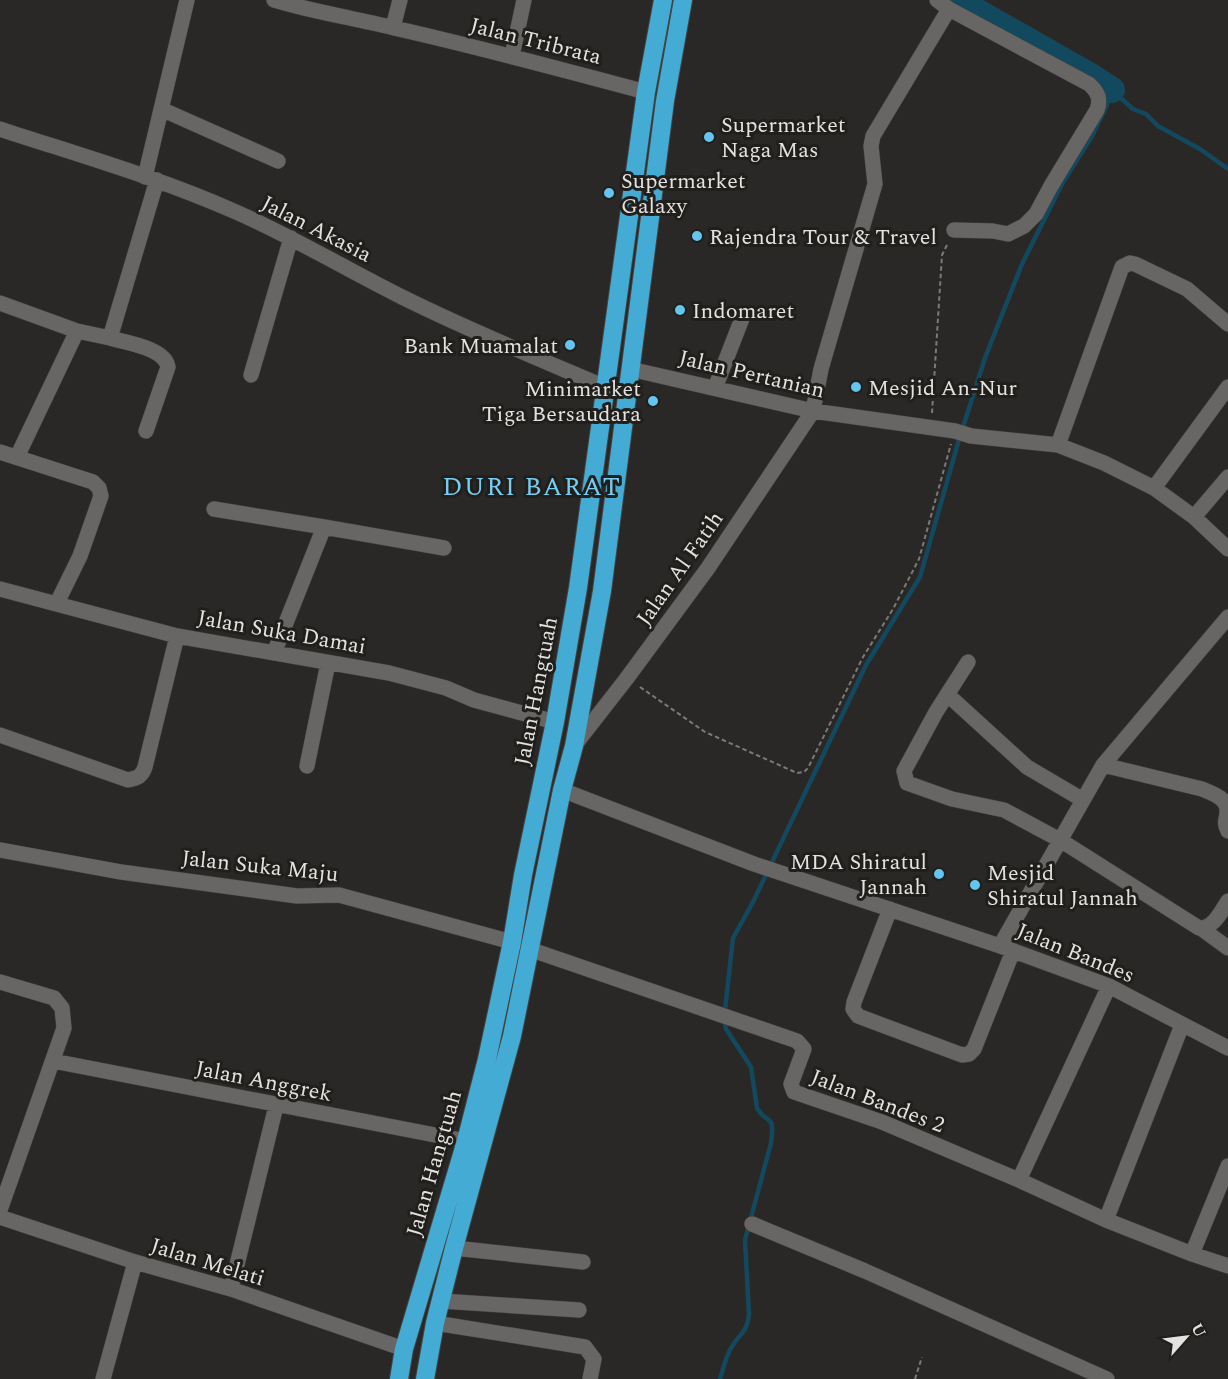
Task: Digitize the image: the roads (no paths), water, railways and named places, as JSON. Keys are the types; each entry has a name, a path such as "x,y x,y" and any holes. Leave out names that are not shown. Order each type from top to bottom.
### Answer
{"highway":[{"name":"Jalan Hangtuah","path":"425,1379 435,1323 454,1248 512,1036 521,946 523,875 555,722 578,588 629,230 646,92 663,0"},
{"name":"Jalan Hangtuah","path":"399,1379 404,1349 466,1141 487,1059 543,880 574,746 602,591 664,101 683,0"},
{"path":"523,875 543,880"}],"street":[{"path":"110,338 151,178 161,109 187,0"},
{"name":"Jalan Tribrata","path":"274,0 302,9 393,27 513,56 646,92"},
{"path":"393,27 400,0"},
{"path":"513,56 524,0"},
{"path":"813,411 821,369 875,184 871,146 873,135 943,4 1089,84 1098,93 1099,101 1097,110 1036,214 1024,226 1008,234 993,231 954,230"},
{"path":"161,109 278,160"},
{"name":"Jalan Akasia","path":"0,129 151,178 235,212 291,238 403,297 488,337 605,387"},
{"path":"251,375 291,238"},
{"path":"1058,445 1120,270 1126,264 1135,264 1186,289 1228,324"},
{"path":"0,303 77,332 110,338 160,353 168,367 146,430"},
{"path":"715,388 743,316"},
{"path":"16,457 77,332"},
{"name":"Jalan Pertanian","path":"630,369 813,411 1058,445 1104,463 1154,488 1194,517 1228,549"},
{"path":"1154,488 1228,387"},
{"name":"Jalan Al Fatih","path":"574,746 708,568 813,411"},
{"path":"0,452 93,482 100,491 80,556 57,603"},
{"path":"1194,517 1228,477"},
{"path":"214,509 444,548"},
{"path":"274,652 324,527"},
{"name":"Jalan Suka Damai","path":"0,589 177,636 389,673 446,688 474,700 555,722"},
{"path":"890,909 854,1002 855,1012 858,1016 962,1055 969,1054 974,1049 1007,948 1060,840 1103,765 1228,617"},
{"path":"0,735 128,780 139,777 146,767 177,636"},
{"path":"968,662 936,712 904,771 907,783 952,799 1004,810 1060,840 1202,929 1228,948"},
{"path":"307,766 328,663"},
{"path":"948,695 1027,767 1083,800"},
{"path":"1103,765 1202,789 1220,797 1226,806 1224,821 1228,831"},
{"name":"Jalan Bandes","path":"562,790 754,864 1007,948 1109,986 1228,1048"},
{"name":"Jalan Suka Maju","path":"0,850 122,872 254,891 297,896 339,895 521,946"},
{"path":"1202,929 1216,920 1228,901"},
{"name":"Jalan Bandes 2","path":"521,946 797,1041 803,1046 791,1084 794,1092 882,1122 1106,1220 1228,1266"},
{"path":"0,982 49,995 62,1008 64,1028 0,1210"},
{"path":"1019,1180 1109,986"},
{"path":"1106,1220 1182,1025"},
{"name":"Jalan Anggrek","path":"53,1061 466,1141"},
{"path":"231,1289 276,1106"},
{"path":"1192,1254 1228,1166"},
{"name":"Jalan Melati","path":"0,1216 135,1262 231,1289 404,1349"},
{"path":"752,1224 1107,1379"},
{"path":"454,1248 583,1262"},
{"path":"103,1379 135,1262"},
{"path":"441,1301 579,1310"},
{"path":"435,1323 585,1347 594,1359 591,1379"}],"waterway":[{"path":"957,0 1112,90"},
{"path":"1112,90 1133,109 1146,114 1158,126 1200,149 1228,169"},
{"path":"720,1379 729,1352 748,1320 745,1240 772,1133 770,1121 757,1108 751,1067 726,1029 724,1019 733,938 753,902 866,665 920,577 985,358 1022,264 1062,184 1092,136 1112,90"}],"place":[{"name":"Supermarket Naga Mas","path":"709,137"},
{"name":"Supermarket Galaxy","path":"609,193"},
{"name":"Rajendra Tour & Travel","path":"697,236"},
{"name":"Indomaret","path":"680,310"},
{"name":"Bank Muamalat","path":"570,345"},
{"name":"Mesjid An-Nur","path":"856,387"},
{"name":"Minimarket Tiga Bersaudara","path":"653,401"},
{"name":"MDA Shiratul Jannah","path":"939,874"},
{"name":"Mesjid Shiratul Jannah","path":"975,885"}],"district":[{"name":"DURI BARAT","path":"532,486"}]}
